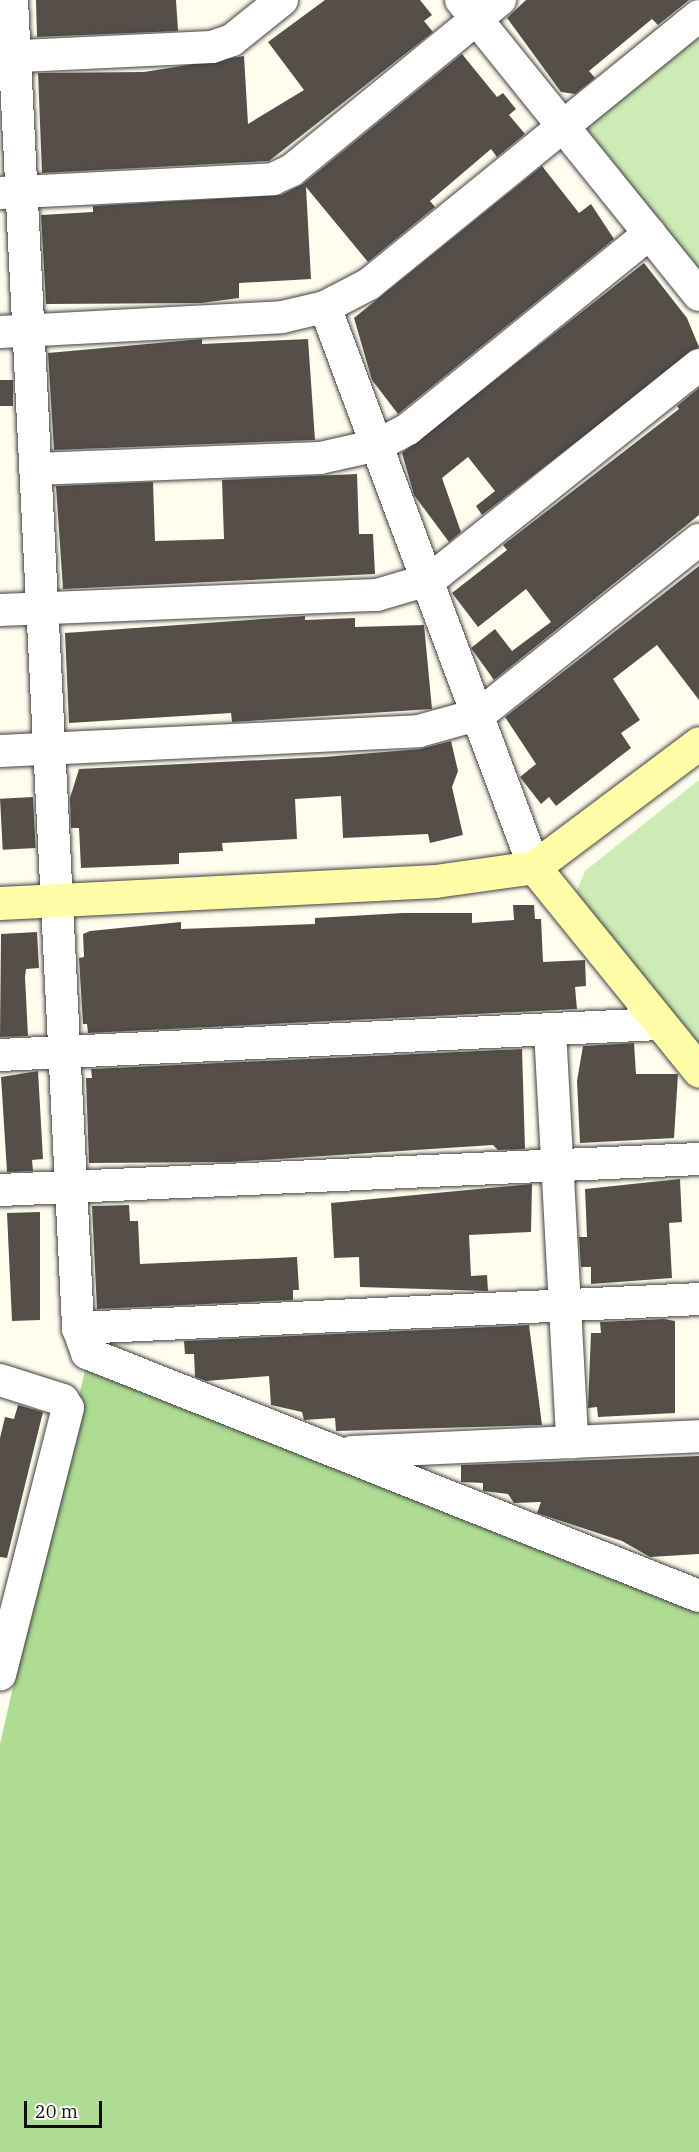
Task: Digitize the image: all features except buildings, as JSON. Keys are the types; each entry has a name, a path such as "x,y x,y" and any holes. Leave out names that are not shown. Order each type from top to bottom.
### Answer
{"street":[{"path":"12,0 7,56 14,332 35,469 78,1329 87,1353 699,1596"},
{"path":"7,56 212,47 232,40 282,0"},
{"path":"10,193 273,179 292,170 469,10 500,0"},
{"path":"469,10 560,126 699,295"},
{"path":"14,332 282,317 325,307 369,284 560,126 698,20"},
{"path":"35,469 320,458 378,445 408,429 650,233"},
{"path":"325,307 431,579 534,867 699,1071"},
{"path":"0,610 377,595 431,579 699,365"},
{"path":"0,751 419,731 480,714 699,540"},
{"path":"0,903 435,881 534,867 699,743"},
{"path":"0,1054 661,1024"},
{"path":"550,1030 572,1442"},
{"path":"0,1190 557,1163 699,1159"},
{"path":"78,1329 699,1299"},
{"path":"0,1380 63,1400 68,1408 0,1674"},
{"path":"340,1452 699,1436"},
{"path":"648,1576 699,1573"}],"green space":[{"path":"691,37 699,38 699,270 587,132 587,119"},
{"path":"699,780 699,1047 575,895 585,871"},
{"path":"85,1370 408,1489 699,1606 699,2152 0,2152 0,1744"}]}
